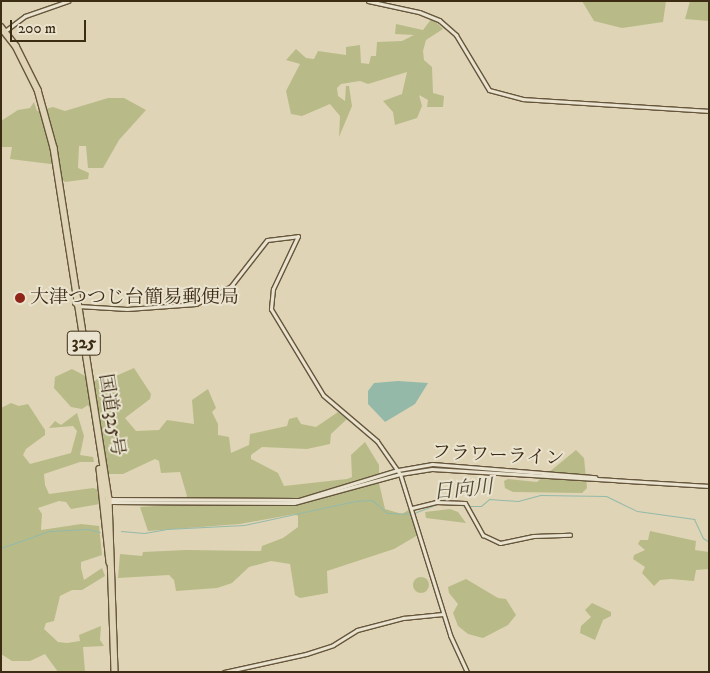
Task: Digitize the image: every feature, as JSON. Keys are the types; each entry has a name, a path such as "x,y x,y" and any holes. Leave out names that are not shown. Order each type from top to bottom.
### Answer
{"highway":[{"name":"国道325号","path":"2,31 31,74 48,123 106,501 114,672"}],"street":[{"path":"2,31 25,16 68,1"},
{"path":"368,1 419,12 439,20 456,35 489,90 523,99 709,111"},
{"path":"76,304 135,309 204,301 236,281 267,240 298,236 273,289 271,309 323,395 377,441 399,472 443,614 467,672"},
{"name":"フラワーライン","path":"106,501 299,500 399,472 432,469 709,486"},
{"path":"412,510 436,502 465,504 483,535 500,543 533,536 570,535"},
{"path":"224,672 318,650 357,630 403,618 443,614"}],"green space":[{"path":"582,1 666,1 663,22 622,28 594,21"},
{"path":"690,1 709,1 709,21 685,19"},
{"path":"432,18 443,29 426,40 423,51 424,60 432,67 433,93 444,96 443,107 427,107 428,100 419,95 422,106 417,118 395,125 393,112 383,101 402,94 407,72 368,84 360,81 341,84 337,88 338,96 345,101 346,86 349,86 352,106 339,137 340,116 330,104 302,116 291,114 286,91 300,64 286,60 296,49 306,58 314,59 318,51 346,55 346,47 360,45 361,63 369,64 371,56 376,56 377,42 402,41 414,35 395,34 396,24 423,30"},
{"path":"108,98 124,98 146,110 119,140 103,168 88,168 86,146 79,146 78,168 89,173 88,179 65,182 61,179 59,165 10,159 12,147 1,147 1,121 18,110 30,108 34,102 37,111 53,107 65,111"},
{"path":"134,368 151,394 150,399 125,418 136,431 159,430 167,420 194,424 192,400 208,389 216,408 212,412 218,424 218,435 229,437 231,453 249,445 250,434 287,426 289,419 297,417 301,424 316,427 338,412 347,419 331,434 330,444 307,449 262,447 251,455 251,459 278,473 284,486 347,479 352,477 351,455 365,442 379,465 379,483 385,509 402,514 410,509 418,535 394,549 327,571 328,593 300,598 295,595 290,564 271,561 249,567 232,583 217,588 176,591 174,580 169,575 118,578 120,554 142,556 143,552 186,550 261,551 262,546 283,538 298,527 298,516 295,514 240,524 148,531 140,507 183,504 187,496 180,472 161,473 159,461 155,459 123,474 108,474 100,429 88,405 82,409 71,407 54,388 55,377 72,369 95,381 98,378 109,379"},
{"path":"11,403 19,406 28,404 45,430 45,435 26,449 23,455 30,464 71,453 77,431 73,426 49,428 55,421 61,425 77,413 84,436 80,455 93,457 94,462 80,462 44,474 45,485 49,494 93,488 99,490 100,504 71,509 66,502 59,501 38,508 42,514 41,530 81,524 99,526 102,555 81,562 81,568 84,580 102,568 105,576 82,590 72,590 60,596 54,621 46,623 44,629 58,642 67,643 80,641 79,635 101,626 100,640 104,646 83,647 85,672 58,672 45,654 30,661 12,661 1,654 1,408"},
{"path":"576,450 584,458 587,488 582,493 513,492 505,488 504,481 508,479 537,482"},
{"path":"450,509 458,512 466,523 426,518 425,512"},
{"path":"650,531 696,541 695,550 709,552 709,569 696,570 694,581 660,580 654,586 642,573 645,567 633,559 634,555 645,550 638,544 640,540 648,540"},
{"path":"418,577 424,577 429,582 427,591 418,593 413,588 413,582"},
{"path":"466,579 498,598 506,599 516,615 508,625 483,638 468,634 458,626 453,613 458,604 449,593 448,587"},
{"path":"592,603 611,612 611,616 603,620 595,640 580,633 581,626 591,617 585,610"}],"shaded area":[{"path":"398,381 428,383 415,404 385,422 368,404 368,391 374,383"}],"waterway":[{"name":"日向川","path":"469,506 481,506 489,499 518,501 541,495 606,496 637,511 694,519 703,538 709,542"},
{"name":"日向川","path":"121,531 144,533 166,529 244,525 355,501 372,500 387,513 410,514"},
{"name":"日向川","path":"414,513 440,503"},
{"name":"日向川","path":"456,504 465,506"},
{"name":"日向川","path":"1,548 49,531 88,529 100,532"}],"place":[{"name":"大津つつじ台簡易郵便局","path":"20,298"}]}
